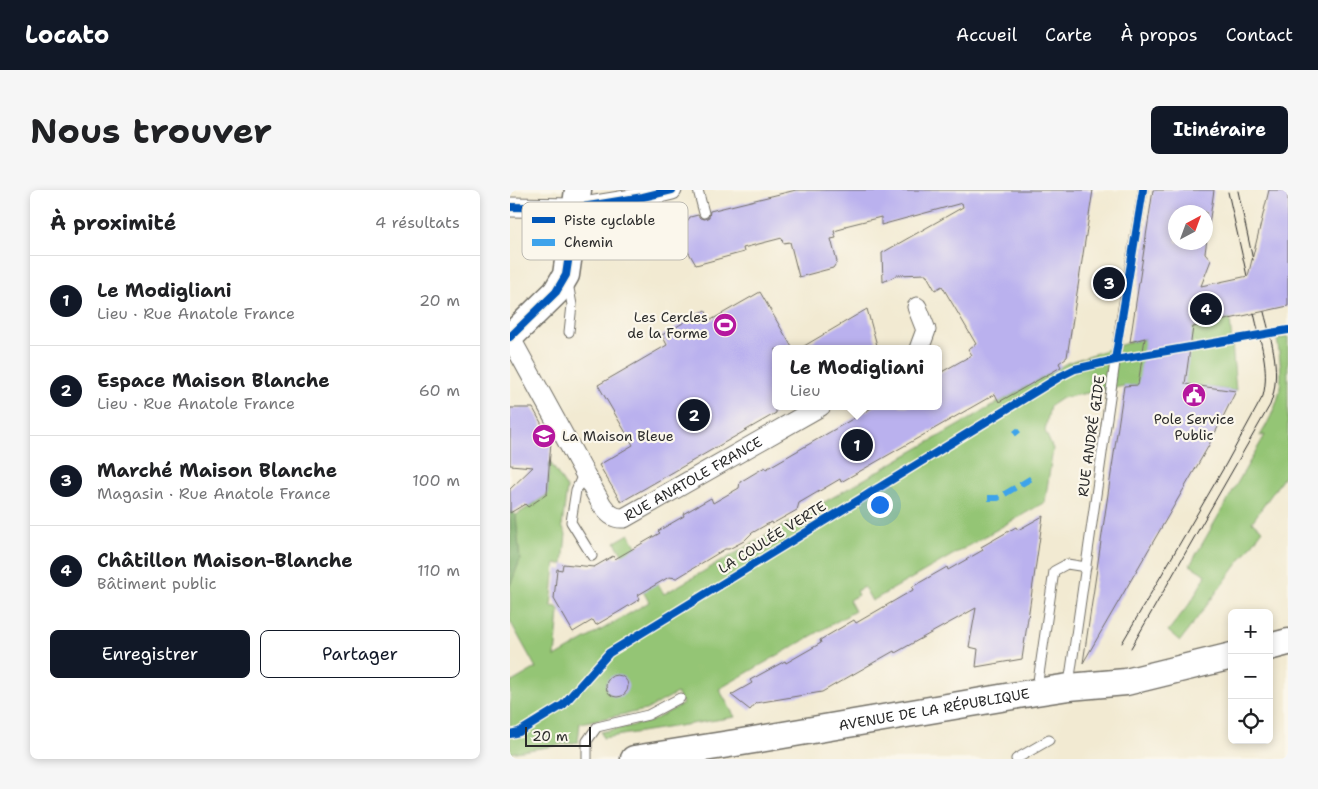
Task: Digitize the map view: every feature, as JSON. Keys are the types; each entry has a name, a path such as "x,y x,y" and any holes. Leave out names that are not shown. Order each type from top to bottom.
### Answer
{"main road":[{"path":"510,337 556,292 566,275 568,260"},
{"path":"1273,646 1288,642"},
{"name":"AVENUE DE LA RÉPUBLIQUE","path":"634,759 752,741 1036,692 1126,682 1228,657"}],"street":[{"path":"552,202 577,199 643,197 672,190"},
{"path":"917,307 926,330 920,345"},
{"name":"RUE ANATOLE FRANCE","path":"510,337 602,505 608,513 617,519 624,518 815,410"}],"lane":[{"path":"698,190 704,213"},
{"name":"RUE ANDRÉ GIDE","path":"1069,687 1120,328 1143,190"},
{"path":"566,275 572,305 569,332"},
{"path":"584,472 576,490 571,522 592,556"},
{"path":"1036,692 1054,571 1067,564 1086,567"},
{"path":"587,759 587,741 597,727 648,716 680,698"},
{"path":"1016,759 1049,740"}],"green space":[{"path":"1230,319 1236,391 1185,384 1124,386 1062,398 1050,406 1045,431 1053,449 1045,502 872,601 864,587 856,591 858,595 849,600 855,611 719,689 735,717 603,738 601,732 650,722 683,704 677,693 646,710 580,723 578,742 510,753 510,683 536,668 510,621 510,519 547,495 550,462 567,488 562,526 566,534 563,564 555,564 551,606 557,607 559,611 555,657 649,602 615,542 629,534 664,594 1067,363 1130,342"},
{"path":"1288,337 1288,475 1286,474 1252,522 1263,530 1180,641 1168,631 1191,602 1206,575 1190,565 1265,435 1260,436 1273,411 1280,389 1281,367 1277,339"},
{"path":"510,510 516,515 520,560 510,586"}],"building":[{"path":"796,190 1093,190 1067,357 1059,363 1061,367 999,402 995,394 841,482 840,479 799,503 797,510 752,533 744,541 729,549 725,549 677,578 669,577 638,595 640,599 596,625 593,620 573,632 554,599 557,569 562,570 563,564 594,567 613,556 615,559 660,533 658,531 684,516 683,514 711,498 713,503 739,488 740,482 765,467 766,469 868,410 942,410 942,372 972,355 968,349 976,344 942,286 935,290 926,274 897,275 883,282 882,253 963,207 962,203 881,225 881,217 845,226 845,228 834,231 836,238 831,239 837,262 833,268 799,277 790,242 783,243 782,238 743,248 744,252 696,265 688,251 688,220 690,217 698,215 700,218 705,219 709,217 710,211"},
{"path":"1153,190 1214,190 1212,205 1168,205 1168,250 1205,250 1205,253 1211,260 1201,286 1248,276 1269,190 1288,190 1288,306 1193,327 1185,384 1236,391 1208,447 1083,663 1124,386 1138,385 1145,338 1130,342"},
{"path":"760,292 791,345 772,345 772,410 776,410 776,413 621,502 599,465 633,445 598,385 667,345 662,335 705,310 711,320"},
{"path":"867,309 877,345 806,345"},
{"path":"510,408 533,408 551,441 547,494 528,507 525,504 510,513 510,489 533,467 510,465"},
{"path":"1043,516 1022,659 976,667 978,649 969,647 976,608 895,653 894,651 822,692 756,703 750,710 731,695 752,683 750,680 785,661 786,663 821,643 820,640 854,620 856,623 913,590 912,587 947,567 948,570 983,550 981,547 1016,527 1018,530"},
{"path":"617,675 625,678 628,686 625,694 617,697 609,694 606,686 609,678"}],"tram line":[{"path":"1238,191 1253,260"},
{"path":"1228,192 1247,276"},
{"path":"1131,648 1270,405 1274,393 1275,370 1273,347 1264,312"},
{"path":"1122,643 1226,464 1263,396 1265,365 1254,313"}],"marked path":[{"path":"1014,434 1019,430"},
{"path":"988,498 998,498 1035,476"}],"cycle path":[{"path":"613,202 672,190"},
{"path":"1115,360 1143,190"},
{"path":"510,207 522,207"},
{"path":"510,337 556,292 566,275 568,260"},
{"name":"LA COULÉE VERTE","path":"510,734 519,732 563,705 609,653 1061,376 1075,369 1115,360 1288,330"}],"place":[{"name":"Marché Maison Blanche","path":"1109,283"},
{"name":"Châtillon Maison-Blanche","path":"1206,309"},
{"name":"Les Cercles de la Forme","path":"725,325"},
{"name":"Pole Service Public","path":"1194,395"},
{"name":"Espace Maison Blanche","path":"694,415"},
{"name":"La Maison Bleue","path":"544,436"},
{"name":"Le Modigliani","path":"857,445"}]}
